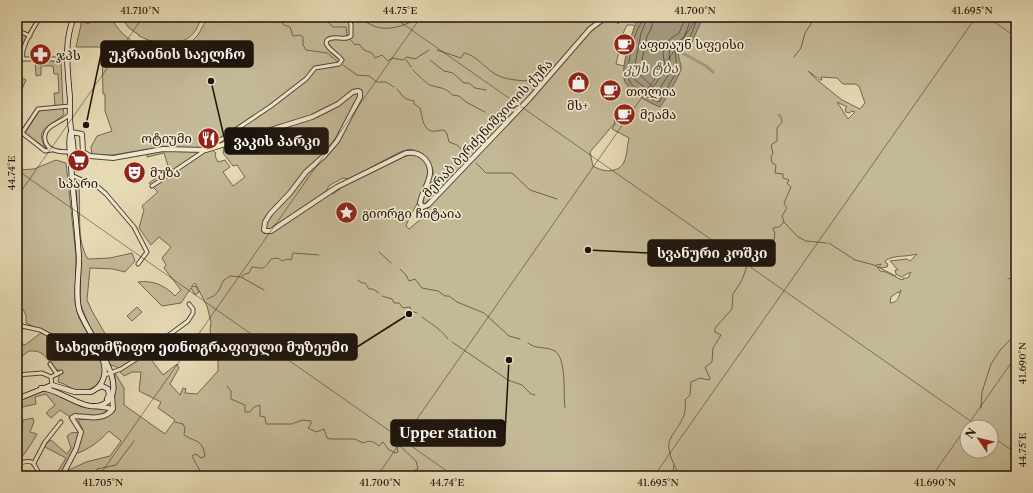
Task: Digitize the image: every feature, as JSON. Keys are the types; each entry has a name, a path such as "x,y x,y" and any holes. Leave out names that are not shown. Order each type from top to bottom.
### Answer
{"main road":[{"path":"41,388 56,391 82,403 94,406 104,404 112,394 113,370 90,334 82,317 77,300 79,260 71,175 71,132 67,58 68,39 74,17"},
{"path":"98,388 105,375 102,355"},
{"path":"17,399 41,388 52,385 83,394"},
{"path":"82,403 78,397 98,388 105,387 109,392 108,398 104,404"}],"street":[{"path":"23,59 22,55 40,17"},
{"path":"152,186 209,149 301,83 315,68 339,64 342,60 326,43 327,40 332,37 346,39 351,36 349,17"},
{"name":"მერაბ ბერძენიშვილის ქუჩა","path":"71,132 82,134 83,152 94,157 112,158 167,149 209,149 312,117 338,104 353,92 358,91 360,97 337,141 327,153 306,172 270,214 265,222 264,230 271,231 337,188 406,153 413,152 421,156 429,167 429,181 420,203 421,206 425,207 481,151 590,29 606,17"},
{"path":"17,30 30,36"},
{"path":"17,57 23,59 67,58"},
{"path":"22,133 38,109 70,106"},
{"path":"52,150 46,144 45,135 47,131 70,114"},
{"path":"17,129 45,151 52,150 71,152"},
{"path":"71,175 98,187 134,227 147,252 138,264"},
{"path":"105,375 141,356 188,321 193,313 193,309 189,304"},
{"path":"17,325 23,328 40,330 55,338 82,339 90,334"},
{"path":"50,364 59,373 51,377"},
{"path":"17,375 42,373 51,377"},
{"path":"51,377 52,385"},
{"path":"62,476 68,461 76,449 81,432 72,418 75,416 98,417 111,411 113,407 112,394"},
{"path":"94,406 109,408 111,411"},
{"path":"34,463 45,442 61,422"},
{"path":"17,464 27,461 34,463 40,476"}],"shaded area":[{"path":"98,17 111,17 121,32 135,43 126,58 138,65 140,64 139,57 151,55 153,63 159,52 185,48 198,35 208,17 613,17 618,24 621,17 1016,17 1016,476 62,476 64,470 69,470 86,462 110,456 121,441 109,431 84,451 74,454 83,430 78,420 97,418 114,412 115,373 124,388 124,405 165,434 175,420 158,408 161,402 139,391 141,372 132,372 124,376 119,371 144,356 150,358 163,375 177,364 179,368 170,384 180,395 183,388 186,389 185,393 197,394 218,371 218,355 210,331 211,322 207,306 195,283 191,287 196,286 199,292 195,295 191,288 181,303 162,306 138,282 158,284 163,286 175,296 181,290 164,268 166,265 162,258 171,247 159,237 151,245 139,228 144,210 142,206 158,192 149,183 169,169 164,153 147,157 148,149 113,155 92,155 91,147 97,136 112,131 105,111 105,94 103,94 102,47 76,47 82,20 88,24 90,20 98,22","holes":["627,25 633,25 635,27 624,66 616,64 620,47 615,45 619,42","808,71 820,80 822,80 821,77 837,78 843,84 855,84 859,86 865,103 860,109 842,100","837,102 847,107 845,109 846,112 855,112 848,119","616,114 617,121 612,129 629,138 626,157 619,168 611,171 598,169 593,166 590,152 614,124","224,147 223,153 233,166 237,165 245,177 233,186 223,172 230,167 225,160 218,162 215,156 216,153 212,150","410,149 420,153 425,156 431,165 433,170 432,182 424,196 424,204 433,197 461,168 451,183 427,209 427,212 421,217 422,218 409,229 406,226 421,196 424,186 426,186 428,176 425,162 413,154 396,159 341,187 333,194 330,193 271,233 264,233 325,192 330,185 343,178 349,179 400,152","917,254 910,261 907,259 890,261 898,270 895,270 896,274 901,277 911,272 908,278 903,278 903,280 886,272 880,271 876,265 881,264 879,267 881,268 887,267 888,264 885,262 886,260 893,257","901,290 898,299 895,302 890,303 891,297 898,292 899,293"]},
{"path":"121,17 201,17 192,35 176,43 167,44 157,43 139,36 129,28"},
{"path":"17,30 28,36 24,43 17,39"},
{"path":"35,60 61,61 63,106 55,106 54,93 59,93 58,74 54,74 53,66 41,66 41,75 36,76"},
{"path":"20,77 26,80 22,89 17,87"},
{"path":"63,108 64,114 43,132 43,142 47,149 25,133 40,110"},
{"path":"56,160 66,163 76,256 75,302 79,318 88,334 81,339 69,336 54,336 26,323 24,312 17,303 17,170 34,169"},
{"path":"76,188 79,188 80,234 84,252 88,259 110,258 132,253 135,261 125,272 113,269 90,268 87,300 92,311 107,337 130,350 136,357 119,368 109,364 92,333 80,303 81,259"},
{"path":"137,307 142,312 132,321 127,316"},
{"path":"42,332 59,338 89,336 102,361 103,373 98,383 89,389 77,390 58,382 60,371 55,368 44,355 38,352 29,351 17,360 17,341 25,345"},
{"path":"41,390 50,390 71,400 109,407 112,405 112,408 98,416 72,415 70,417 60,410 51,418 46,413 55,405 46,394 35,397 36,404 22,407 21,398"},
{"path":"33,418 34,422 30,432 37,434 17,462 17,431 22,431 23,420"},
{"path":"80,432 74,450 60,476 55,476 66,458 43,446 51,440 67,454 71,448 67,436 71,433"}],"water":[{"name":"კუს ტბა","path":"639,17 703,17 692,42 679,51 681,67 680,72 660,107 636,94 625,82 624,64 627,49"}],"waterway":[{"path":"263,17 269,21 276,17"},
{"path":"277,17 284,25 290,27 293,36 300,35 303,37 303,45 306,50 327,53 338,62"},
{"path":"323,17 333,27 346,27 347,35"},
{"path":"360,17 367,23 382,28 404,25 420,17"},
{"path":"794,57 801,48 805,33 811,24 810,17"},
{"path":"351,40 355,45 359,44 364,50 372,53 375,58 382,55 388,61 392,58 403,60 407,57 415,59 429,50"},
{"path":"437,50 461,58 464,53 468,54 495,74 505,78 539,81"},
{"path":"679,51 706,66 713,72"},
{"path":"406,60 411,67"},
{"path":"430,60 444,71 453,73 464,83 469,83 475,88 486,90"},
{"path":"343,65 357,75 369,76 377,82 386,82 394,87"},
{"path":"413,70 429,84 445,89 452,95 459,96 466,102 485,112"},
{"path":"397,89 404,98 414,101 414,104 420,108 424,124 428,129 432,131 444,130 447,134 449,142 457,145 471,158"},
{"path":"680,476 673,463 669,443 684,416 685,400 690,395 691,382 700,378 710,379 705,367 712,362 713,348 721,335 715,332 715,328 732,309 733,294 742,280 747,266 755,258 759,243 774,240 775,234 773,228 779,227 784,222 782,216 787,208 784,203 791,187 787,183 789,180 783,178 783,174 775,173 776,165 772,163 771,157 773,153 771,145 777,141 777,128 782,122 781,117"},
{"path":"476,163 486,173 512,173 530,190 557,199"},
{"path":"784,222 798,237 806,241 827,243"},
{"path":"829,243 855,260 874,265 896,276"},
{"path":"379,252 391,263"},
{"path":"207,299 216,294 223,281 230,276 241,277 249,273 252,267 263,268 271,259 278,258 282,261 287,259 291,260 293,253 319,255"},
{"path":"400,269 409,281 415,279 422,288 438,291 457,302 484,313 509,336 520,339"},
{"path":"1008,279 1016,276"},
{"path":"241,277 264,290"},
{"path":"358,280 365,283 369,289 373,289 379,293"},
{"path":"382,296 392,299 394,303 399,303 403,308 410,307 411,311 417,313"},
{"path":"422,317 439,329 448,339"},
{"path":"981,408 982,392 991,364 1001,349 1014,336 1016,330"},
{"path":"452,342 508,380 522,385 531,394 535,395"},
{"path":"528,343 555,351 559,355 563,369 565,408"},
{"path":"227,386 231,391 231,399 245,405 245,412 250,412 254,407 260,405 260,416 265,417 266,424 292,424 302,420 311,421 308,428 316,432 324,429 327,438 330,439 355,439 363,443 375,443 379,446 383,442 388,449 395,453 398,452 397,447 400,446 416,461 418,469 415,470 414,474 416,476"},
{"path":"175,422 183,424 185,428 184,435 198,442 202,446 205,456 201,458 196,454 192,456 200,471 207,472 212,476"},
{"path":"91,476 97,469 116,465 134,441"},
{"path":"672,476 674,465"}],"place":[{"name":"აფთაუნ სფეისი","path":"625,44"},
{"name":"ჯპს","path":"41,55"},
{"name":"ვაკის პარკი","path":"211,81"},
{"name":"მს+","path":"578,83"},
{"name":"თოლია","path":"610,91"},
{"name":"მეამა","path":"624,114"},
{"name":"უკრაინის საელჩო","path":"86,125"},
{"name":"ოტიუმი","path":"208,138"},
{"name":"სპარი","path":"78,161"},
{"name":"მუზა","path":"134,172"},
{"name":"გიორგი ჩიტაია","path":"347,213"},
{"name":"სვანური კოშკი","path":"588,250"},
{"name":"სახელმწიფო ეთნოგრაფიული მუზეუმი","path":"409,314"},
{"name":"Upper station","path":"509,360"}]}
